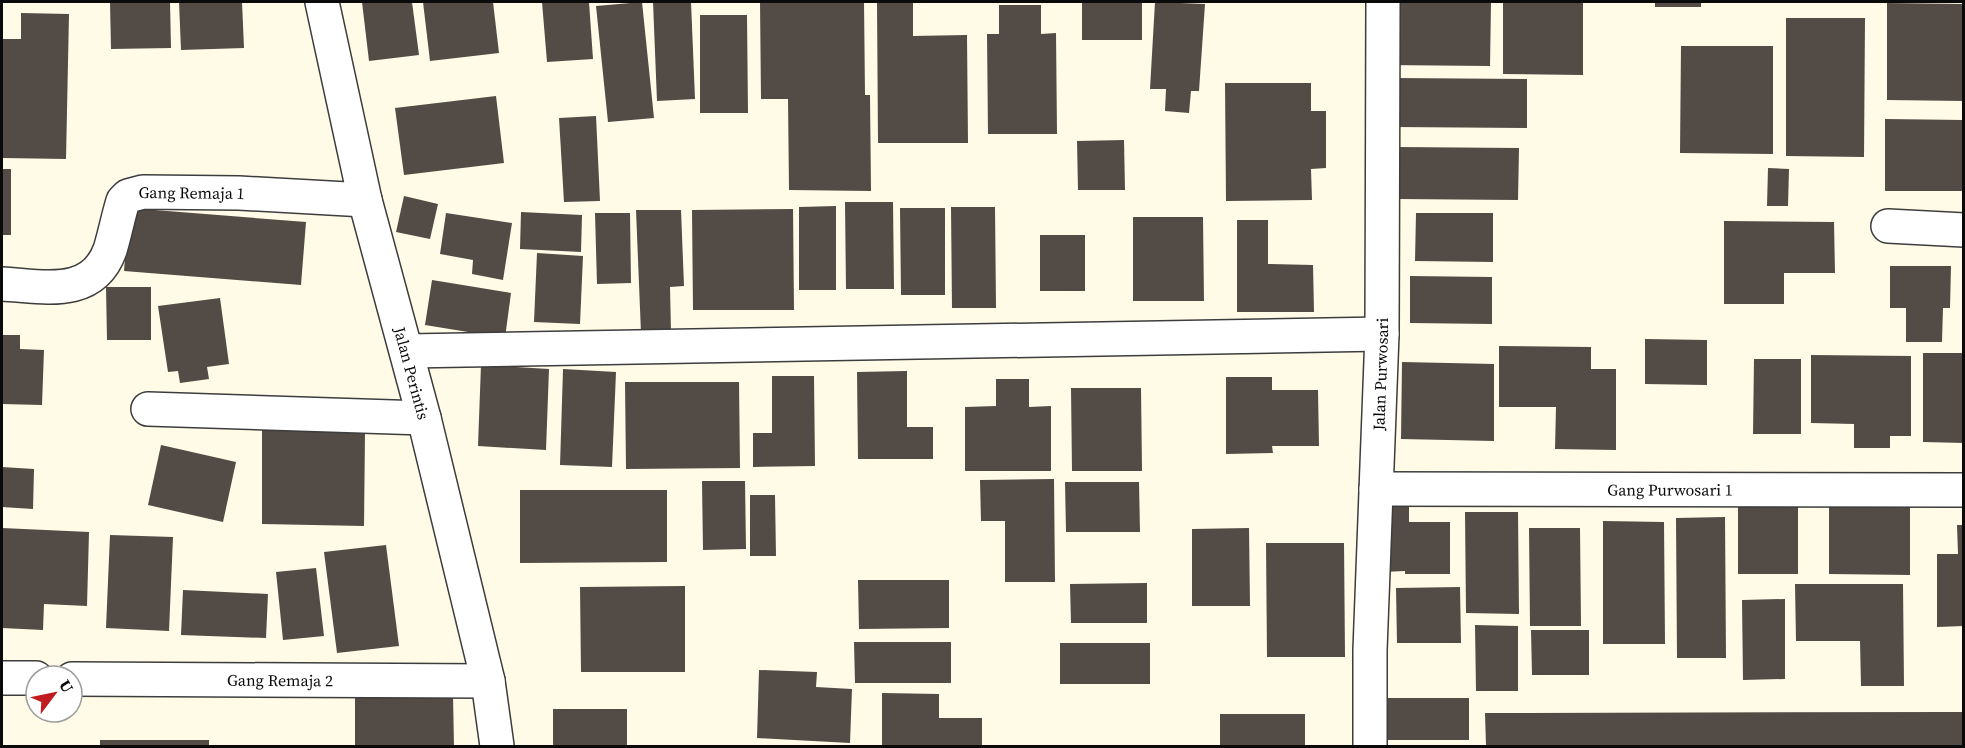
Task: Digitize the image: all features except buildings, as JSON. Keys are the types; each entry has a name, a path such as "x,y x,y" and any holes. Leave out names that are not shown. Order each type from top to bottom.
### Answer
{"street":[{"name":"Jalan Perintis","path":"322,2 365,200 407,351 489,681 497,747"},
{"name":"Jalan Purwosari","path":"1370,747 1370,650 1382,334 1383,2"},
{"name":"Gang Remaja 1","path":"2,284 75,286 89,278 100,268 109,252 123,201 128,196 143,192 365,200"},
{"path":"1887,226 1964,230"},
{"path":"407,351 1382,334"},
{"path":"148,409 424,418"},
{"name":"Gang Purwosari 1","path":"1376,489 1964,490"},
{"path":"2,678 24,678"},
{"name":"Gang Remaja 2","path":"84,679 489,681"}]}
